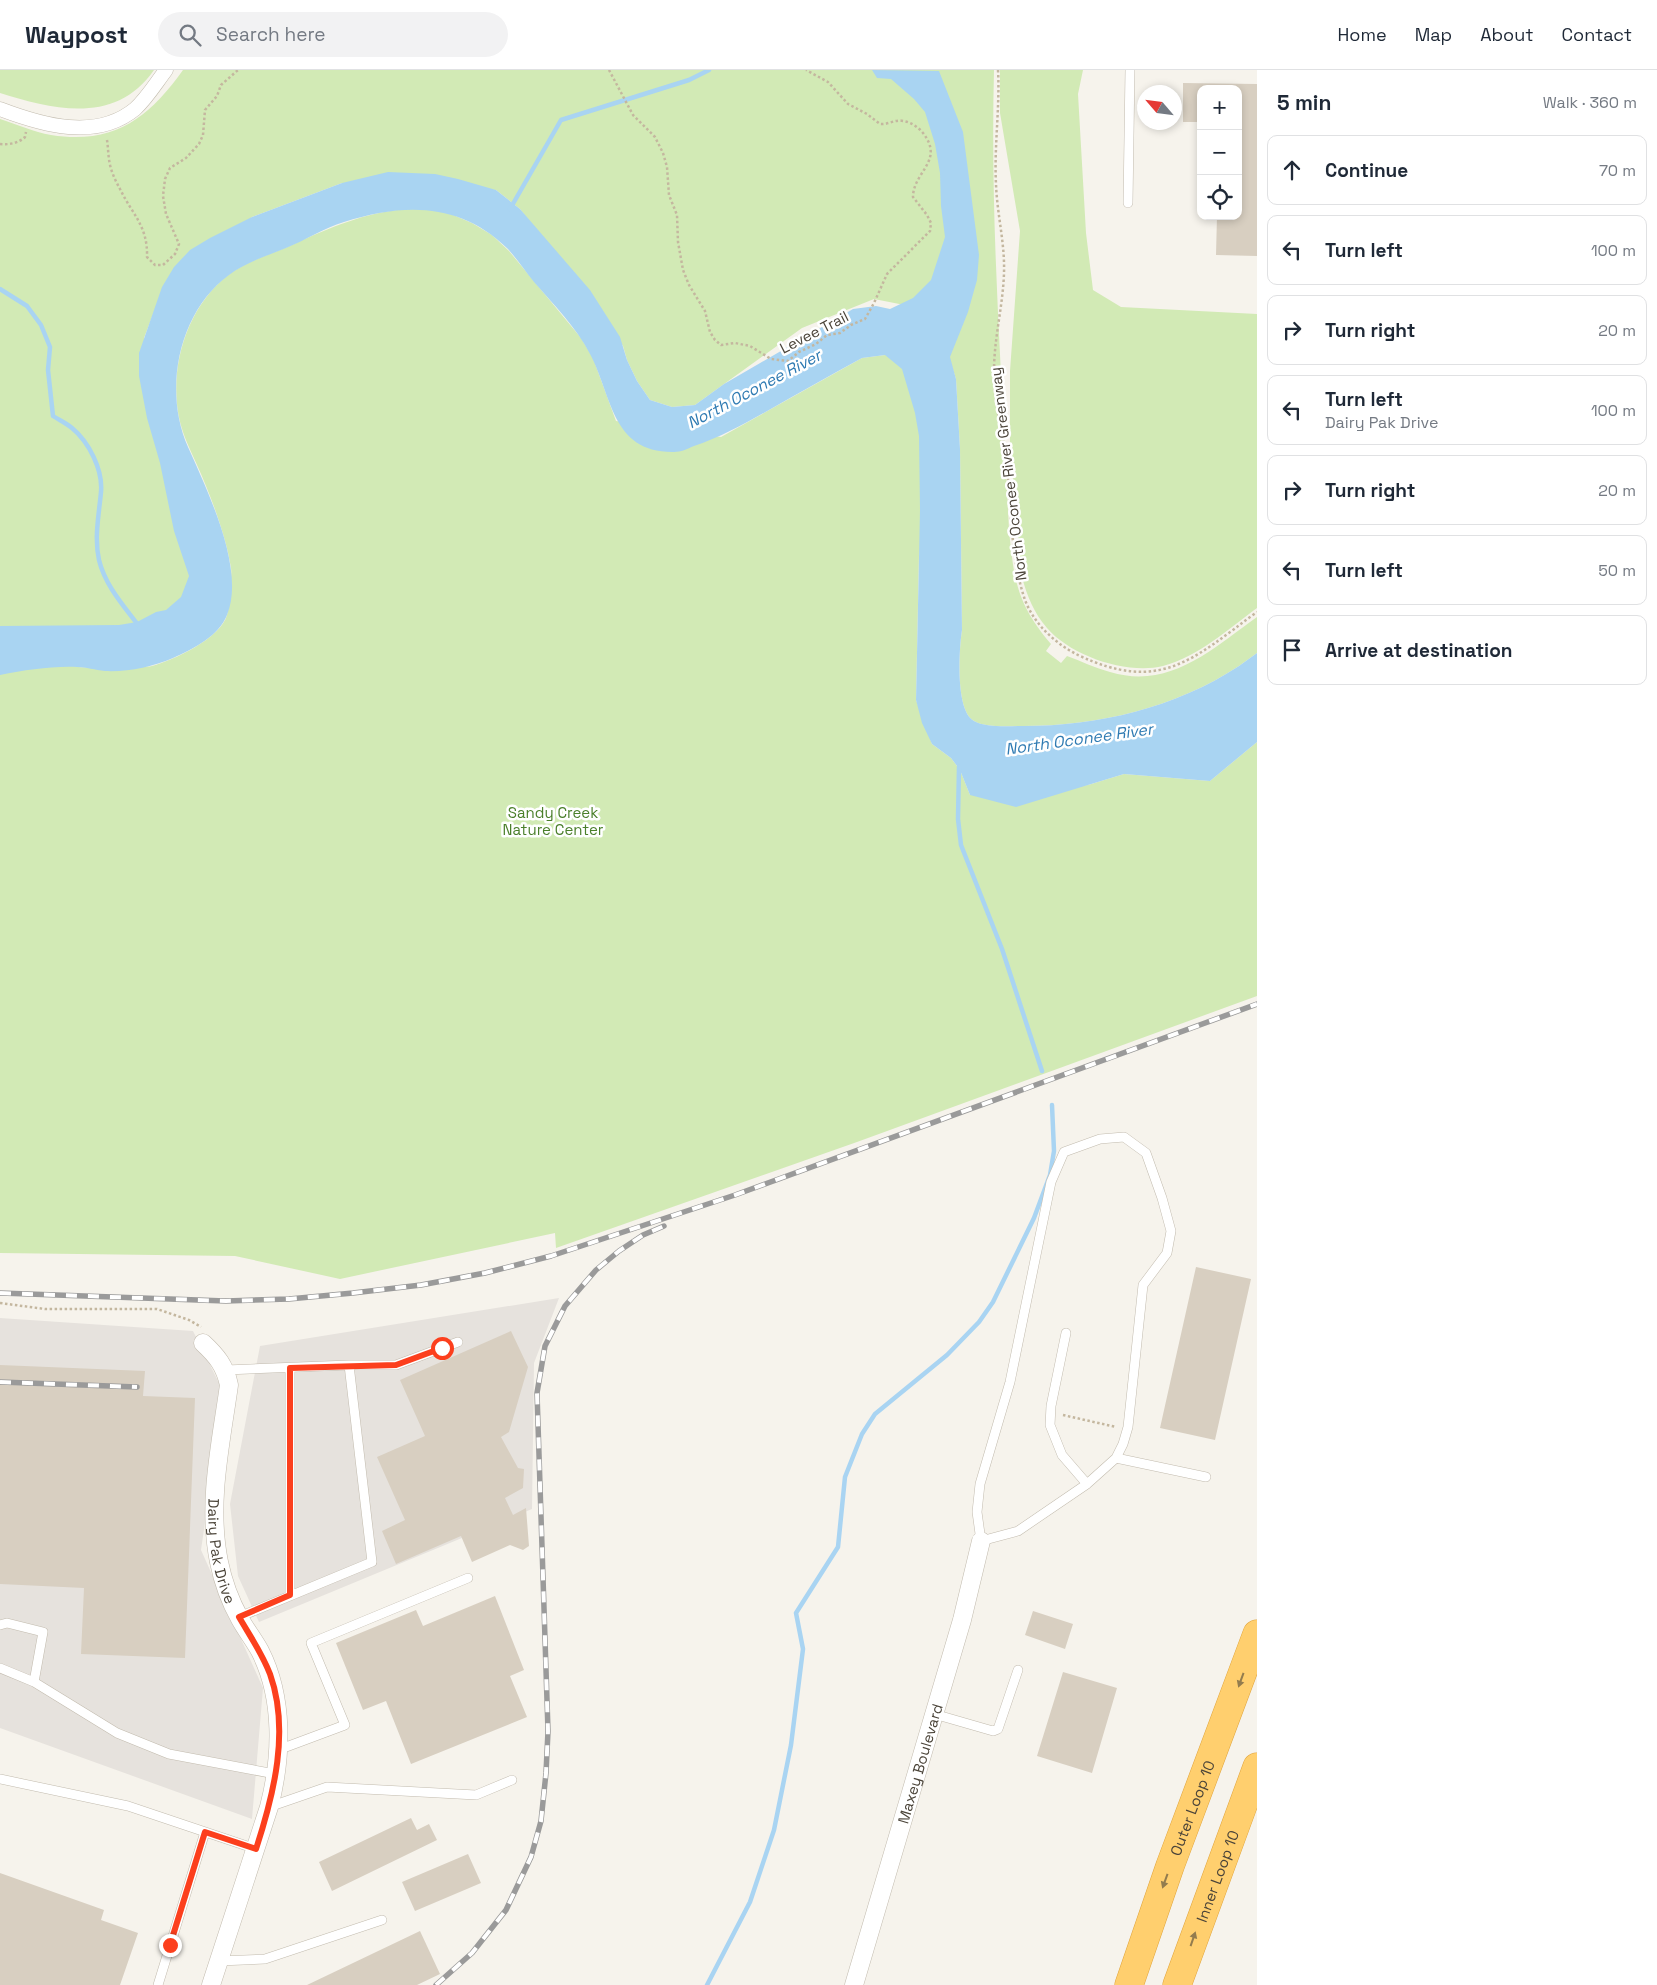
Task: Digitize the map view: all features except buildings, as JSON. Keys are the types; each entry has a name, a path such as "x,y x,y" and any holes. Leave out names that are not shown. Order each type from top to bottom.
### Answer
{"highway":[{"name":"Outer Loop 10","path":"1129,1985 1170,1866 1257,1634"},
{"name":"Inner Loop 10","path":"1178,1983 1257,1767"}],"street":[{"path":"0,109 62,127 88,128 111,123 134,109 166,70"},
{"path":"203,1343 216,1355 226,1370"},
{"name":"Dairy Pak Drive","path":"211,1985 269,1807 275,1774 279,1726 276,1698 270,1674 260,1650 239,1617 223,1580 214,1530 213,1506 229,1385 226,1370"},
{"name":"Maxey Boulevard","path":"854,1985 962,1620 981,1541"}],"lane":[{"path":"1128,203 1130,70"},
{"path":"1124,1137 1146,1153 1162,1198 1171,1231 1167,1253 1143,1285 1128,1430 1124,1444 1116,1458 1087,1484 1018,1531 981,1541 977,1512 980,1484 1010,1382 1051,1182 1064,1152 1100,1139 1124,1137"},
{"path":"1066,1333 1050,1412 1050,1425 1062,1455 1087,1484"},
{"path":"226,1370 396,1365 458,1342"},
{"path":"239,1617 372,1562 349,1365"},
{"path":"290,1368 290,1595"},
{"path":"1116,1458 1206,1477"},
{"path":"277,1750 345,1725 311,1643 468,1578"},
{"path":"0,1625 7,1623 43,1632 34,1682"},
{"path":"0,1668 34,1682 118,1732 169,1754 275,1774"},
{"path":"934,1714 994,1731 998,1729 1018,1670"},
{"path":"0,1779 128,1806 256,1849"},
{"path":"269,1807 327,1787 476,1795 512,1780"},
{"path":"158,1985 205,1832"},
{"path":"219,1962 265,1959 382,1920"}],"path":[{"path":"103,124 113,172 120,190 137,216 148,242 147,257 155,265 163,265 174,254 179,244 164,206 163,188 166,174 170,168 186,158 199,144 203,135 205,110 217,96 221,85 238,70"},
{"name":"Levee Trail","path":"609,70 633,114 655,137 666,160 669,195 677,215 680,258 683,270 689,285 706,311 710,332 721,344 735,343 750,346 771,359 788,362 799,352 816,344 827,335 840,333 851,325 865,319 887,274 908,255 914,245 928,234 931,227 927,215 913,197 915,187 930,162 929,146 924,135 916,126 903,121 880,124 867,114 848,104 828,82 806,70"},
{"name":"North Oconee River Greenway","path":"998,70 996,182 1004,274 994,373 1018,572 1024,598 1030,611 1053,640 1072,652 1112,669 1133,673 1161,671 1188,662 1257,612"},
{"path":"0,144 10,144 24,139 28,118"},
{"path":"0,1303 45,1309 156,1309 189,1320 202,1328 203,1343"},
{"path":"1050,1412 1128,1430"}],"shaded area":[{"path":"559,1298 534,1363 532,1509 259,1622 238,1576 230,1504 260,1346"},
{"path":"0,1318 193,1331 224,1393 201,1550 263,1688 252,1819 0,1728"}],"green space":[{"path":"0,70 154,70 139,87 122,99 103,106 62,108 0,93"},
{"path":"183,70 994,70 995,242 1009,530 1013,564 1024,604 1051,644 1046,651 1061,663 1067,656 1110,672 1132,676 1152,676 1171,671 1207,653 1257,617 1257,653 1214,681 1189,693 1135,712 1079,723 1051,725 997,726 984,725 974,721 968,715 964,705 959,665 962,630 960,449 956,379 949,357 945,313 874,299 802,328 695,405 672,407 650,400 637,381 623,346 520,209 496,190 342,183 252,217 155,309 144,338 194,550 200,622 175,645 49,627 0,626 0,119 51,135 93,136 111,132 127,125 142,115 170,87"},
{"path":"1000,70 1083,70 1078,94 1086,233 1093,290 1121,307 1257,314 1257,608 1200,649 1176,662 1163,666 1133,668 1117,665 1100,661 1070,647 1057,638 1038,616 1022,577 1010,447 1010,371 1020,231 1000,113"},
{"name":"Sandy Creek Nature Center","path":"405,209 428,209 451,214 472,223 492,235 509,251 581,338 593,358 616,421 721,437 862,358 885,355 919,339 930,505 919,555 916,700 932,744 951,758 960,770 970,795 1088,785 1124,774 1210,781 1257,742 1257,996 857,1142 556,1248 555,1233 340,1279 235,1256 0,1253 0,669 30,653 79,667 116,668 152,666 184,653 216,632 223,624 228,612 231,568 226,543 208,490 180,422 177,402 176,382 179,362 183,342 191,323 213,289 228,275 244,265 321,232 362,217"}],"water":[{"name":"North Oconee River","path":"872,70 939,71 963,132 979,255 977,280 968,312 950,357 956,379 960,449 962,630 959,665 961,693 968,715 979,723 998,726 1079,723 1135,712 1189,693 1214,681 1257,653 1257,742 1210,781 1124,774 1016,807 970,795 960,770 951,758 932,744 922,723 916,700 920,510 919,436 915,413 902,369 885,355 862,358 714,439 674,452 653,450 637,443 626,432 617,419 584,344 564,316 508,249 490,234 471,222 451,215 430,211 388,212 344,222 249,263 229,275 212,291 198,310 187,331 180,354 177,378 177,402 180,425 222,530 232,575 232,596 227,615 218,629 205,641 173,658 140,668 105,671 80,667 58,667 0,675 0,626 119,625 137,622 156,612 166,610 181,597 189,576 174,531 160,463 147,418 139,376 139,353 162,287 174,267 190,250 252,217 342,183 388,172 435,174 496,190 520,209 590,290 620,337 627,360 637,381 650,400 672,407 695,405 724,384 853,309 876,306 890,309 913,298 931,280 945,237 941,206 940,173 935,144 925,112 914,99 891,79 877,78"}],"waterway":[{"path":"510,209 561,120 689,80 709,70"},
{"path":"0,289 27,306 41,325 50,347 48,370 53,416 72,428 84,441 94,457 100,475 101,492 97,526 99,560 115,594 138,625"},
{"path":"959,767 958,819 961,845 1002,949 1042,1071"},
{"path":"707,1985 750,1902 774,1830 791,1745 803,1649 796,1613 838,1547 845,1477 862,1434 875,1414 947,1355 979,1322 993,1302 1034,1218 1050,1175 1054,1151 1052,1105"}],"railway":[{"path":"0,1293 226,1301 289,1299 421,1285 485,1273 551,1256 735,1195 1257,1004"},
{"path":"436,1985 472,1953 506,1910 531,1857 541,1821 548,1731 537,1393 545,1346 565,1306 596,1270 619,1251 643,1235 664,1226"},
{"path":"0,1382 137,1387"}],"route":[{"path":"170,1945 205,1832 256,1849 274,1789 279,1726 276,1698 270,1674 260,1650 239,1617 290,1595 290,1368 396,1365 442,1348"}]}
